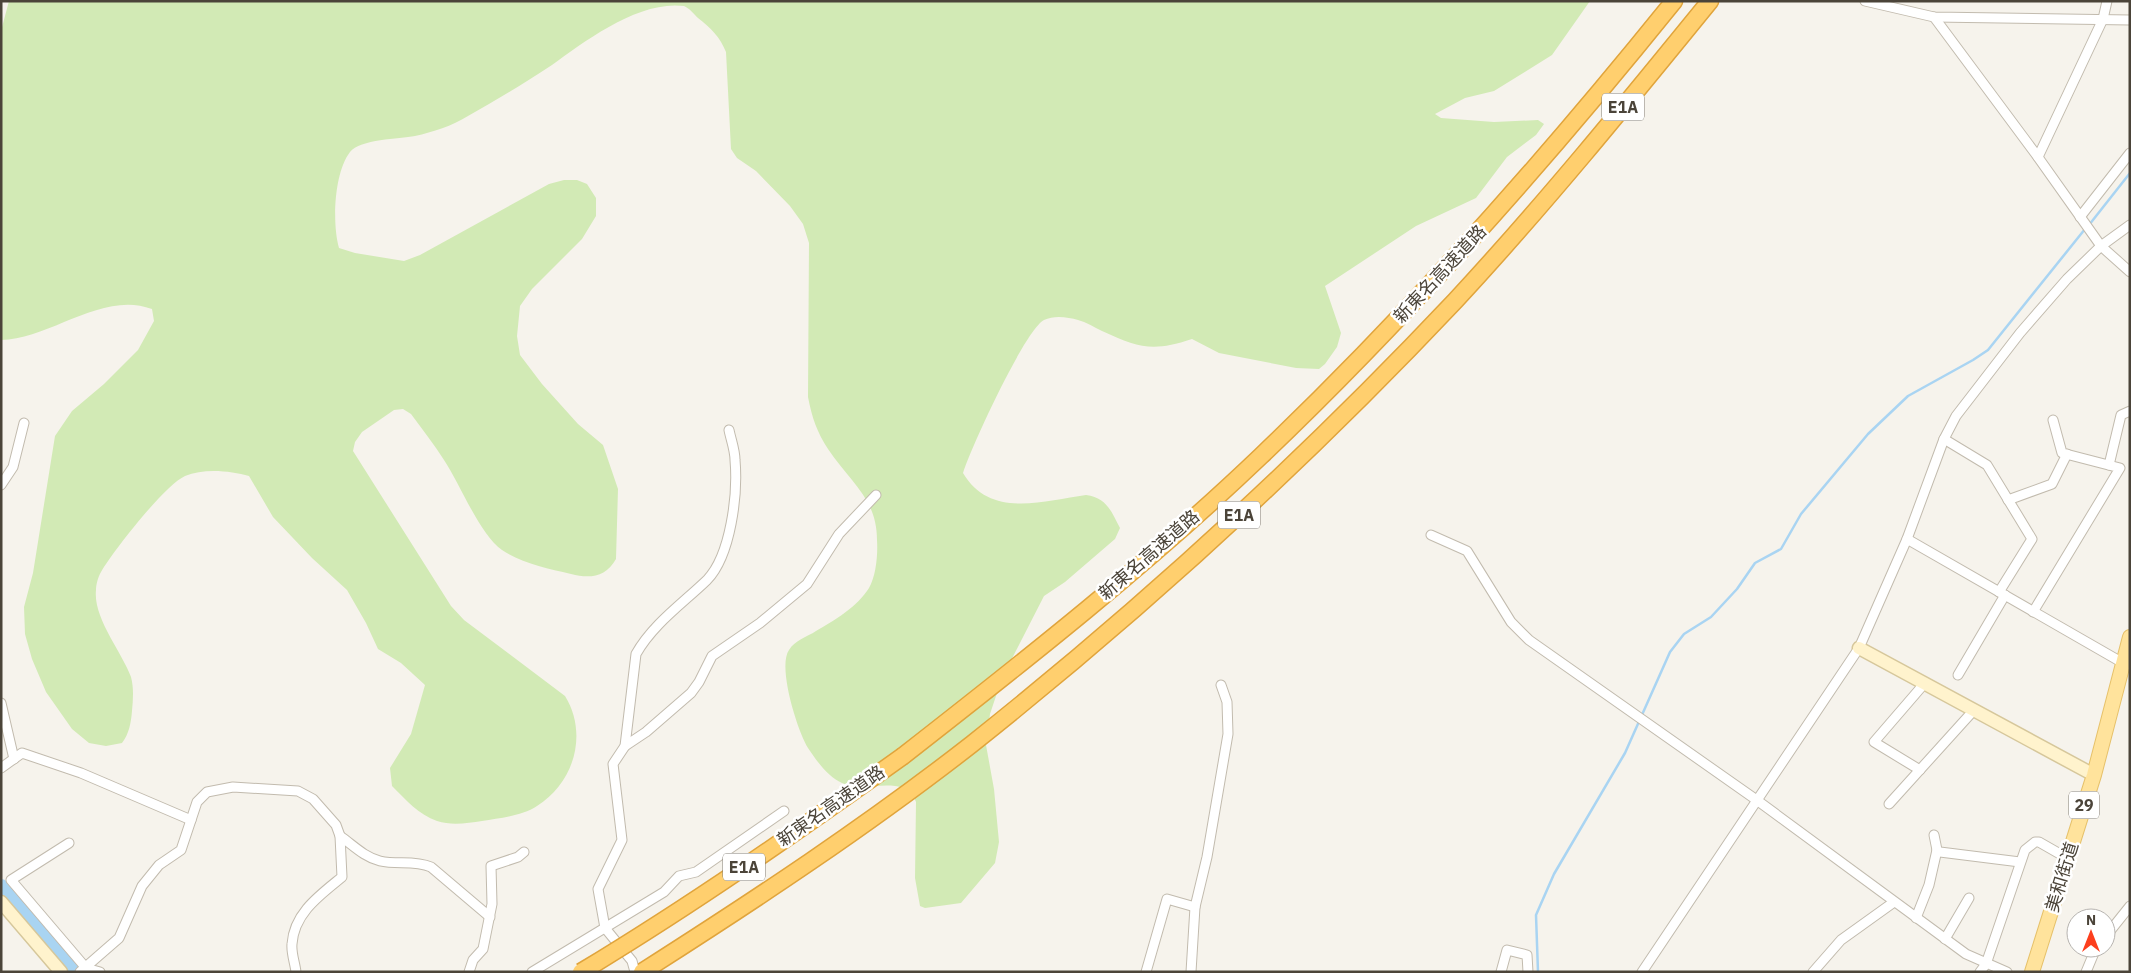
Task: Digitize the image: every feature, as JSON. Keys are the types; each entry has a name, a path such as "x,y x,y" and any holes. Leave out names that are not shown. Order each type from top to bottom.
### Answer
{"highway":[{"name":"新東名高速道路","path":"581,972 702,896 821,815 903,756 1070,623 1259,457 1358,361 1503,205 1674,1"},
{"name":"新東名高速道路","path":"642,972 718,924 915,786 971,744 1177,572 1268,488 1370,388 1455,300 1535,212 1710,1"}],"main road":[{"name":"美和街道","path":"2032,972 2094,774 2129,642"}],"street":[{"path":"1865,1 1934,17 2130,20"},
{"path":"2038,157 2103,19 2106,1"},
{"path":"1934,17 2038,157 2101,246 2130,272"},
{"path":"2080,217 2130,153"},
{"path":"1642,972 1859,648 1907,539 1944,439 1956,416 2020,333 2067,279 2101,246 2130,225"},
{"path":"2109,465 2121,415 2130,411"},
{"path":"2033,612 2120,468 2062,453 2053,420"},
{"path":"1,485 13,467 24,424"},
{"path":"625,746 636,654 655,627 708,578 719,564 729,530 736,486 735,458 729,430"},
{"path":"1944,439 1987,465 2032,539 1958,675"},
{"path":"2008,500 2052,484 2067,454"},
{"path":"635,972 632,961 605,928 598,889 622,840 613,764 625,746 646,732 691,693 699,682 712,656 760,623 807,584 839,534 876,495"},
{"path":"1431,535 1467,551 1511,622 1529,640 1758,801 1966,954 2007,972"},
{"path":"1907,539 2123,663"},
{"path":"1859,648 2094,774"},
{"path":"1920,770 1874,742 1924,684"},
{"path":"1191,972 1195,907 1207,857 1228,734 1227,702 1221,685"},
{"path":"1,703 14,759"},
{"path":"1889,804 1974,710"},
{"path":"1,768 22,753 82,773 191,820"},
{"path":"83,970 119,938 142,886 159,865 181,850 197,802 207,792 234,787 298,791 313,799 336,825 340,836 342,876 304,910 296,925 292,946 296,972"},
{"path":"532,972 664,892 679,876 696,872 784,811"},
{"path":"1916,918 1928,885 1937,850 1934,835"},
{"path":"340,836 361,852 381,861 421,863 431,866 490,917"},
{"path":"1980,972 1986,964 2025,850 2035,842 2067,858"},
{"path":"69,843 10,880 83,970 100,972"},
{"path":"1937,850 1940,852 2020,862"},
{"path":"469,972 473,960 483,949 490,917 493,887 491,866 524,852"},
{"path":"1945,939 1969,898"},
{"path":"1146,972 1167,900 1195,907"},
{"path":"1,902 61,972"},
{"path":"1813,972 1841,940 1894,902"},
{"path":"2116,924 2130,906"},
{"path":"1501,972 1507,950 1527,955 1528,972"},
{"path":"2086,972 2092,958"}],"green space":[{"path":"9,1 1590,1 1552,55 1494,91 1465,98 1435,114 1441,118 1494,122 1538,120 1544,124 1536,135 1507,157 1476,198 1416,226 1325,286 1341,333 1337,347 1319,369 1296,368 1219,353 1192,339 1156,347 1136,344 1115,337 1084,322 1065,317 1048,318 1035,328 1024,344 999,391 963,473 974,487 988,497 1002,502 1035,503 1086,495 1099,499 1108,506 1120,528 1115,539 1065,582 1044,596 1002,678 990,714 986,745 994,789 999,842 995,863 961,903 925,908 920,906 915,878 916,802 912,793 897,786 848,785 832,777 808,748 799,728 790,699 786,670 786,658 789,650 798,641 845,613 859,601 869,588 877,559 876,525 867,501 828,449 815,424 808,397 809,243 803,224 790,206 756,171 737,158 731,149 726,52 711,29 684,6 649,9 596,34 552,65 456,123 415,136 362,144 350,152 341,172 335,212 339,248 355,253 404,261 420,255 549,184 564,180 577,180 587,184 596,198 596,216 582,239 532,289 520,306 517,336 520,355 542,384 578,424 603,445 618,489 616,559 612,565 597,575 578,576 527,562 502,550 494,543 478,521 436,448 411,414 403,409 394,410 362,432 355,442 353,451 451,606 464,620 565,696 572,710 576,725 574,756 569,770 561,784 550,796 537,806 518,814 503,818 454,824 443,823 424,815 392,786 390,768 411,734 425,685 401,663 378,649 347,590 312,558 273,517 249,476 217,471 192,473 185,476 176,482 153,505 116,549 100,574 96,590 99,612 109,635 127,667 133,685 130,724 122,743 106,746 89,743 72,729 46,692 32,659 25,634 24,607 33,573 55,436 72,411 104,384 138,350 154,321 152,309 133,305 115,306 96,310 20,338 1,340 1,31"}],"waterway":[{"path":"2089,225 2130,173"},
{"path":"1538,972 1536,915 1554,874 1625,753 1670,652 1684,634 1711,617 1737,589 1755,563 1781,549 1801,514 1868,434 1908,396 1988,350 2085,229"},
{"path":"1,887 76,972"}]}
